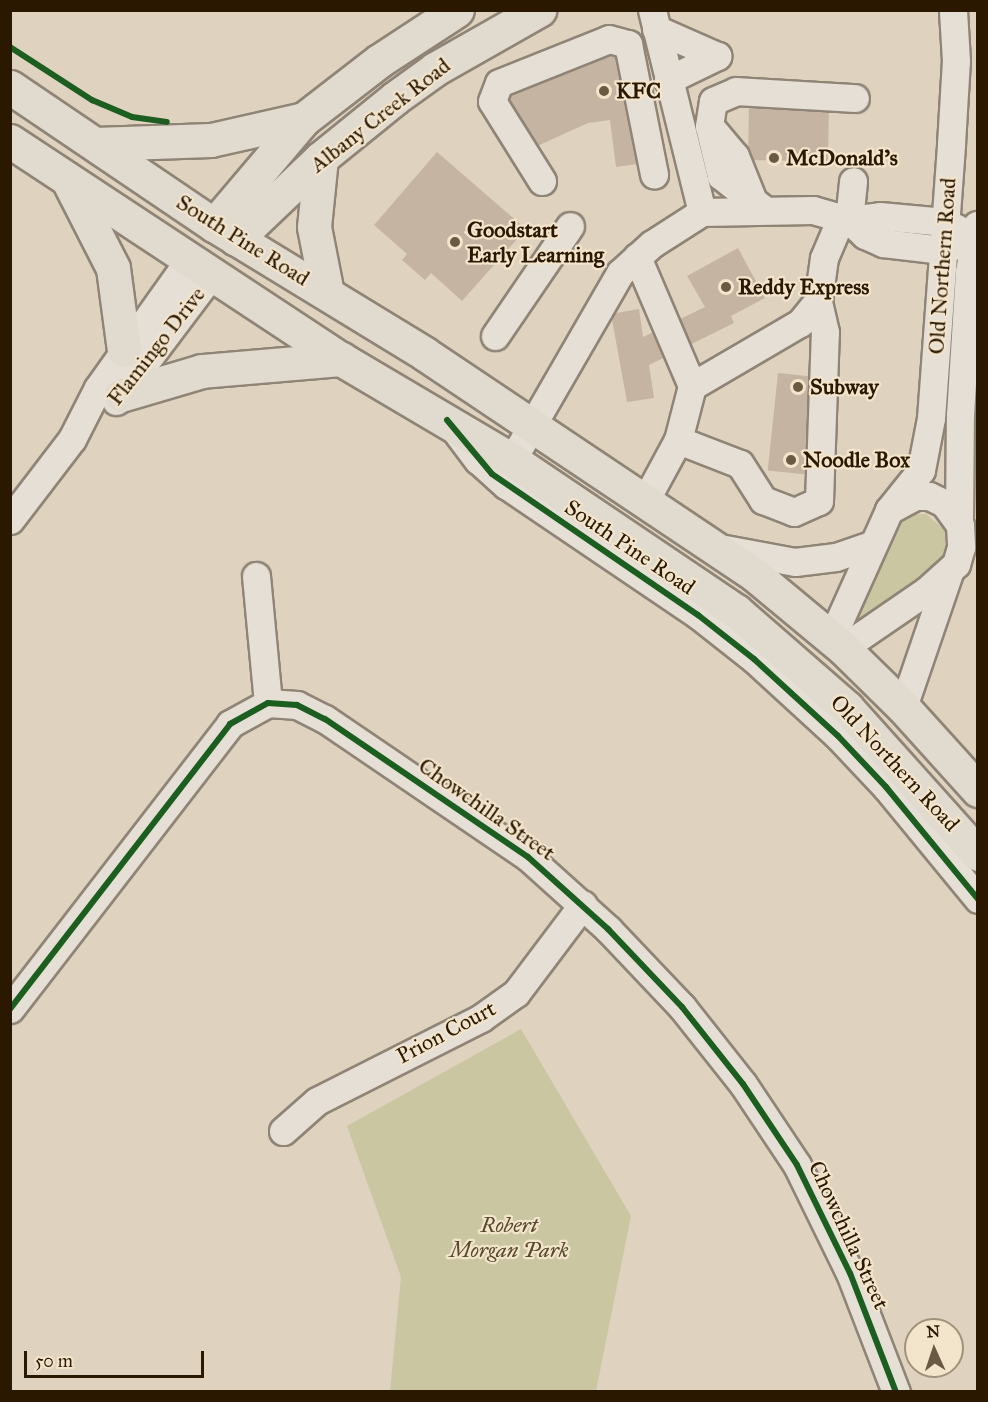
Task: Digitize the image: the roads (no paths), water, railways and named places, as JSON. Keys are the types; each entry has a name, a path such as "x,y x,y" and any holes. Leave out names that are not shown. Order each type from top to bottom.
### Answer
{"main road":[{"name":"Albany Creek Road","path":"225,232 304,119 379,61 457,10"},
{"name":"Albany Creek Road","path":"225,232 435,69 539,10"},
{"name":"South Pine Road","path":"10,87 225,232 327,293 713,545 837,643"},
{"path":"95,144 211,140 304,119"},
{"name":"South Pine Road","path":"10,141 341,359 512,460 694,581 805,687"},
{"path":"321,158 314,227 327,293"},
{"path":"68,180 113,268 124,350"},
{"path":"200,268 225,232"},
{"path":"121,395 202,371 341,359"},
{"path":"805,687 837,643"},
{"name":"Old Northern Road","path":"837,643 903,707 978,790"},
{"name":"Old Northern Road","path":"805,687 894,756 978,854"}],"street":[{"name":"Old Northern Road","path":"837,643 870,545 889,510 913,483 925,458 956,61 953,10"},
{"path":"654,20 717,56 668,80"},
{"path":"654,20 702,212"},
{"path":"542,180 492,101 499,83 609,39 628,44 654,174"},
{"path":"757,203 723,179 709,126 713,101 736,91 855,98"},
{"path":"678,440 740,464 763,500 794,513 819,501 825,332 818,301 824,258 845,219 853,181"},
{"path":"512,460 620,273 637,256 702,212 757,203 813,210 845,219 874,216 945,222 976,229"},
{"path":"845,219 865,235 882,243 943,250 976,229"},
{"path":"495,336 570,226"},
{"name":"Old Northern Road","path":"837,643 950,572 969,550 959,521 960,415 976,229"},
{"path":"637,256 692,386 678,440 645,501"},
{"name":"Flamingo Drive","path":"10,520 72,439 98,388 124,350 200,268"},
{"name":"Flamingo Drive","path":"72,439 121,395 200,268"},
{"path":"692,386 800,323 818,301"},
{"name":"South Pine Road","path":"447,420 492,474 805,687"},
{"path":"889,510 908,497 929,496 944,503 959,521"},
{"path":"713,545 759,558 795,562 836,557 870,545"},
{"path":"903,707 950,572"},
{"path":"10,1010 230,724 268,703 256,576"},
{"name":"Old Northern Road","path":"805,687 978,899"},
{"name":"Chowchilla Street","path":"268,703 297,705 325,719 528,857 583,904 682,1007 743,1084 797,1165 850,1272 896,1392"},
{"name":"Prion Court","path":"283,1131 317,1101 481,1018 516,993 583,904"}],"place":[{"name":"KFC","path":"604,91"},
{"name":"McDonald's","path":"774,158"},
{"name":"Goodstart Early Learning","path":"455,242"},
{"name":"Reddy Express","path":"726,287"},
{"name":"Subway","path":"798,387"},
{"name":"Noodle Box","path":"791,460"}],"park label":[{"name":"Robert Morgan Park","path":"509,1236"}]}
